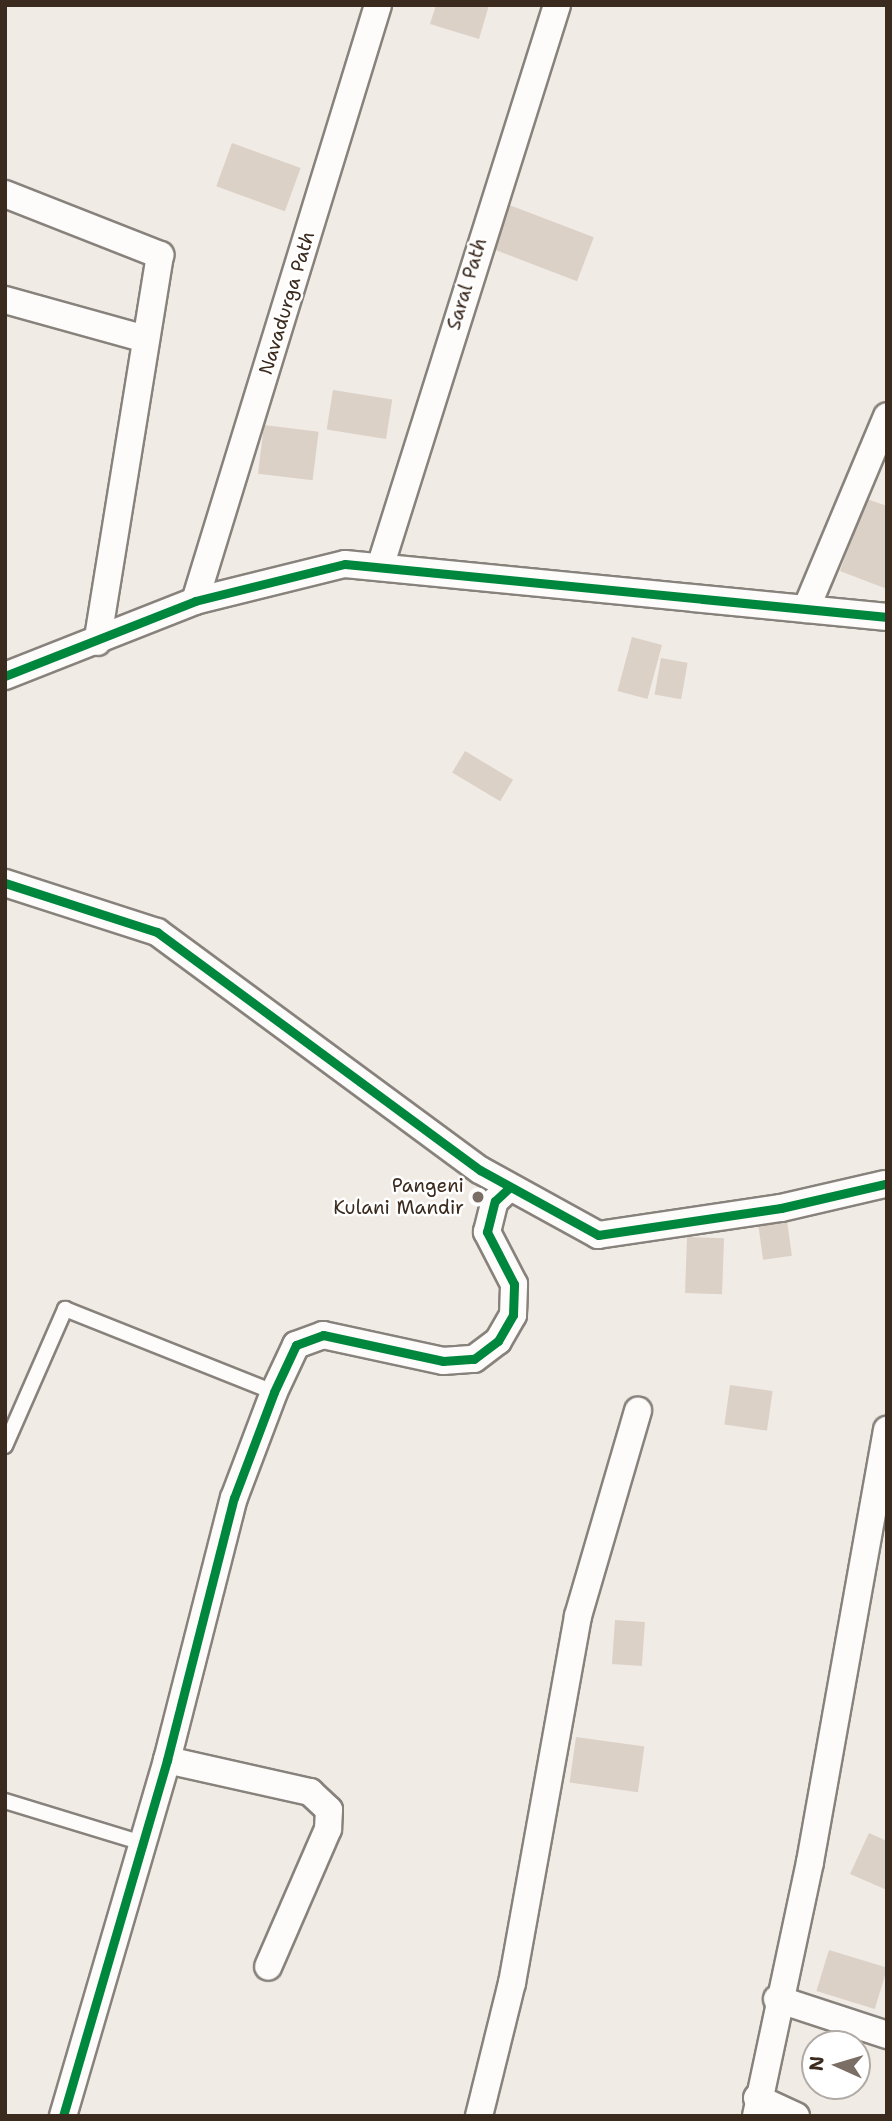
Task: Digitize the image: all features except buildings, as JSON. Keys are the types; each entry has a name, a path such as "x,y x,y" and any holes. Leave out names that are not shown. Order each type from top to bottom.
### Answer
{"street":[{"name":"Navadurga Path","path":"195,601 378,5"},
{"name":"Saral Path","path":"381,564 557,5"},
{"path":"5,194 160,255 97,642"},
{"path":"5,300 146,339"},
{"path":"806,609 887,416"},
{"path":"5,676 97,642 195,601 345,565 381,564 887,617"},
{"path":"5,883 157,932 509,1188 598,1235 781,1208 886,1183"},
{"path":"63,2116 167,1760 234,1498 274,1391 296,1345 323,1335 443,1361 474,1359 498,1341 513,1315 514,1284 487,1232 495,1201 509,1188"},
{"path":"479,2116 512,1983 578,1616 638,1411"},
{"path":"796,2116 756,2107 777,1999 810,1862 887,1430"},
{"path":"167,1760 310,1792 329,1810 328,1829 268,1967"},
{"path":"777,1999 887,2035"}],"lane":[{"path":"5,1446 65,1309 274,1391"},
{"path":"5,1801 142,1843"}],"cycle path":[{"path":"5,676 195,601 345,564 887,617"},
{"path":"5,883 157,932 480,1170 598,1235 781,1208 885,1184"},
{"path":"63,2116 167,1760 234,1498 274,1392 296,1345 323,1335 443,1361 474,1359 498,1341 513,1315 514,1284 487,1232 495,1201 509,1188"}],"place":[{"name":"Pangeni Kulani Mandir","path":"478,1197"}]}
